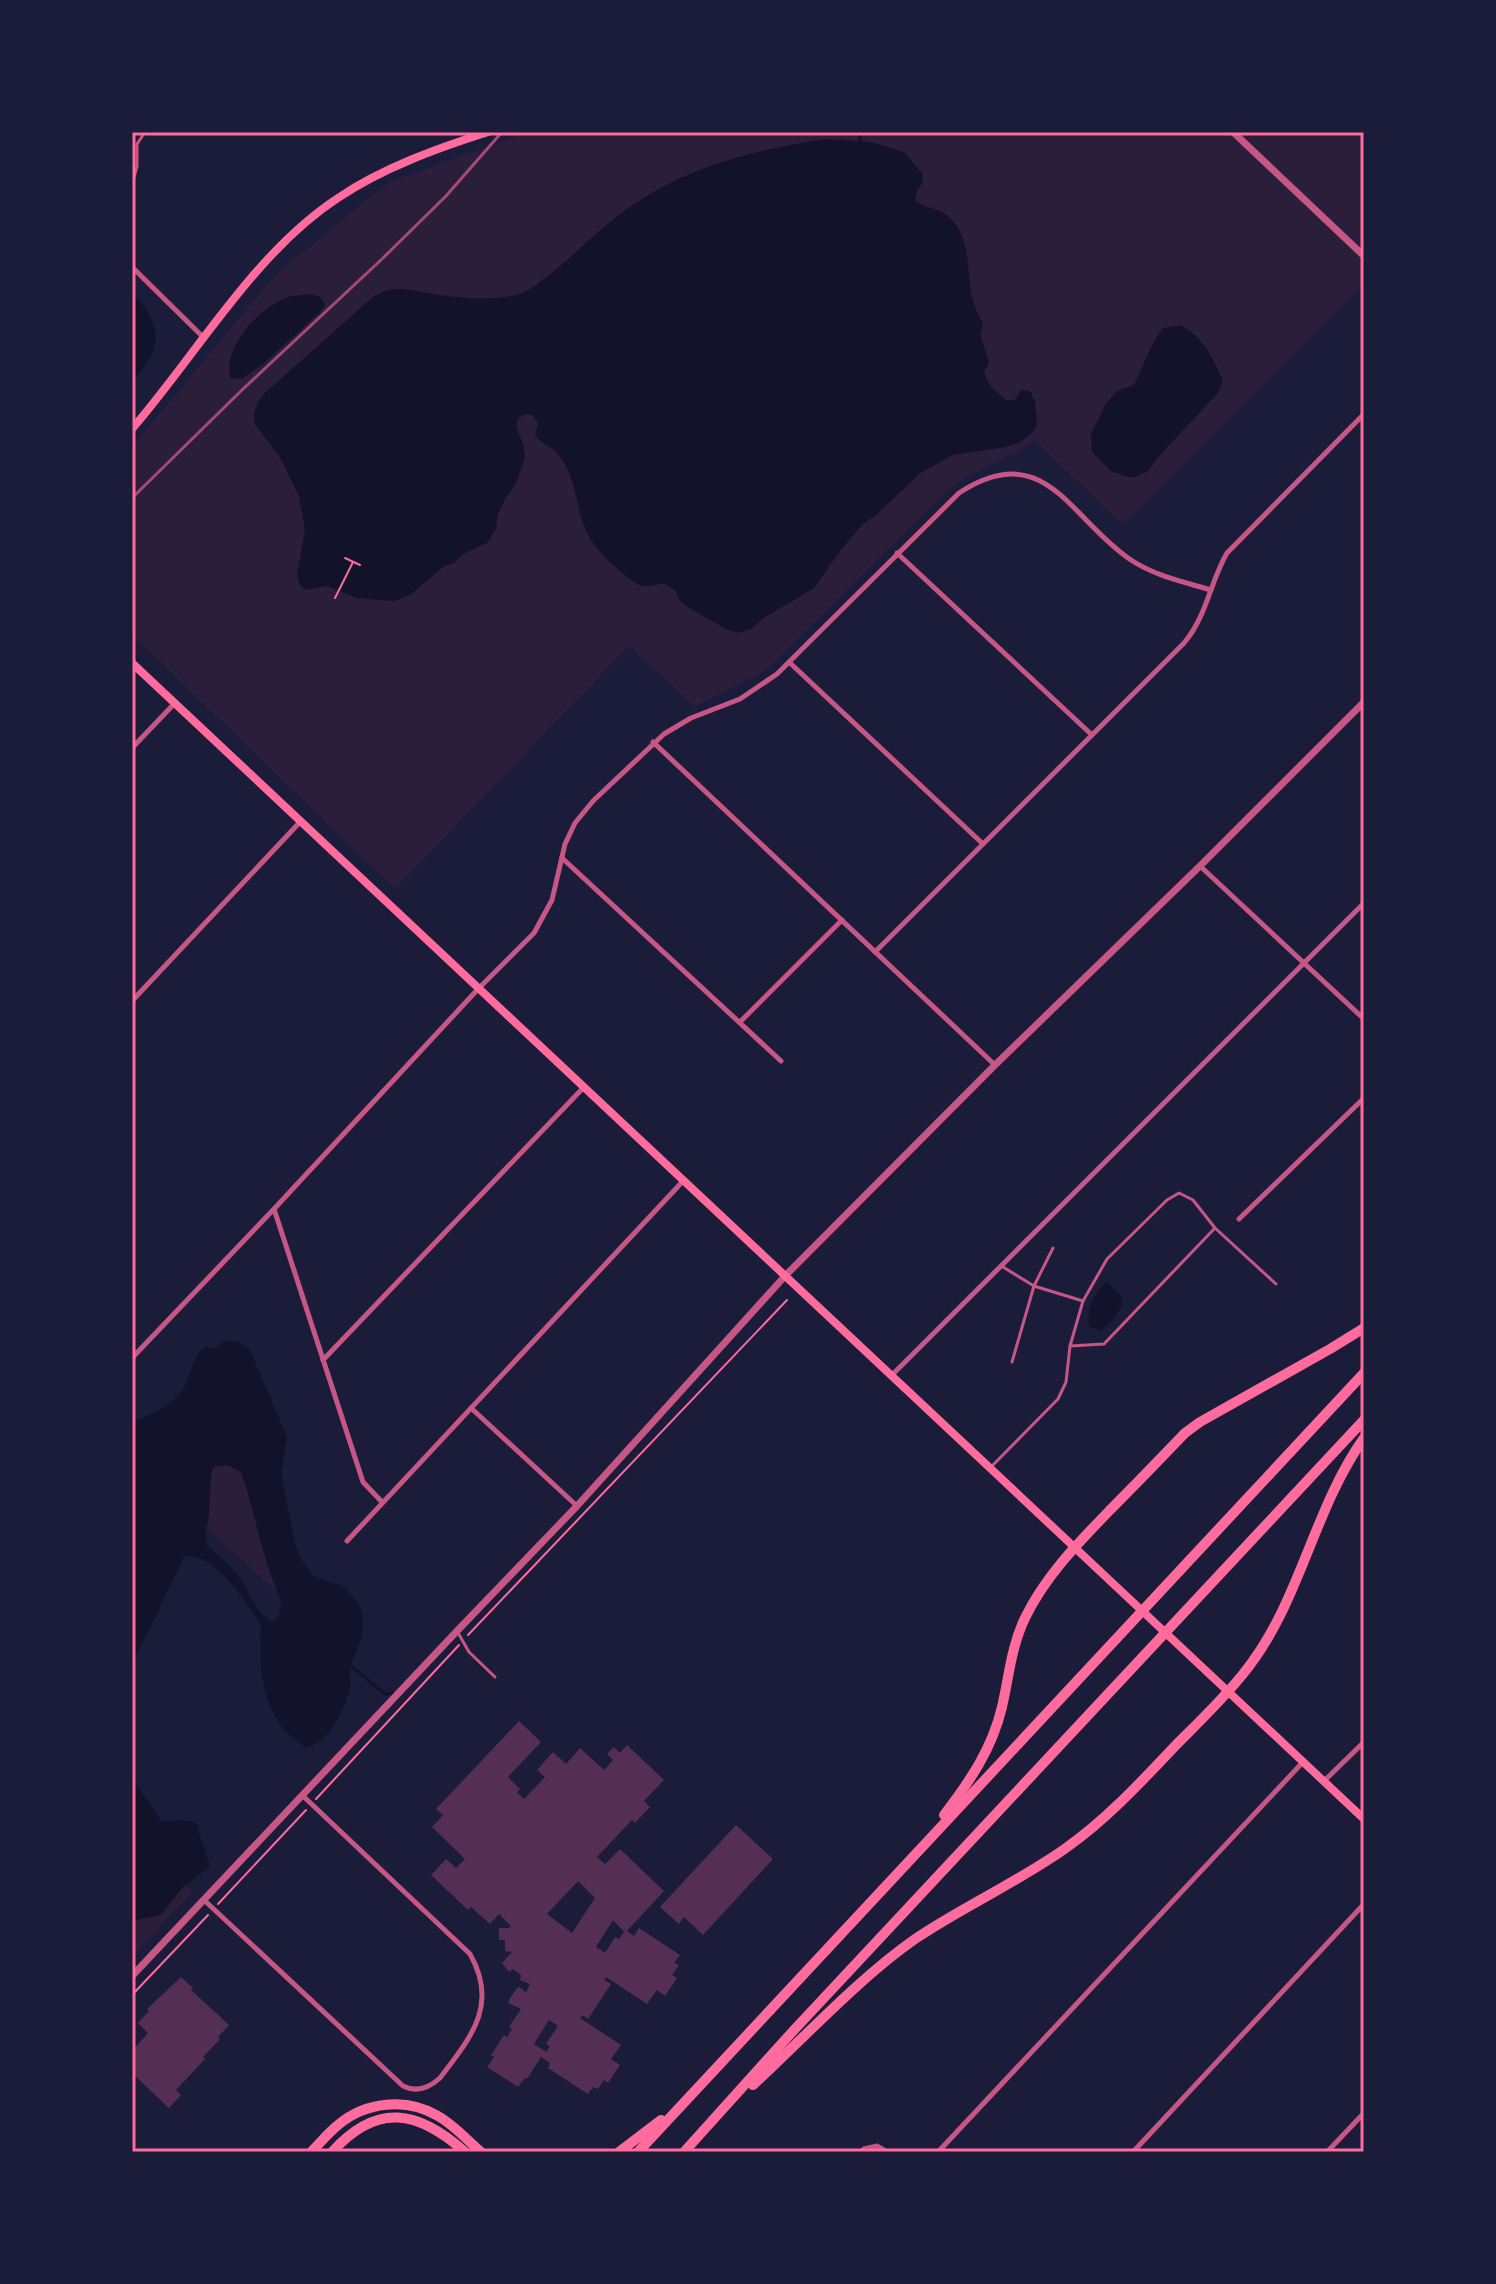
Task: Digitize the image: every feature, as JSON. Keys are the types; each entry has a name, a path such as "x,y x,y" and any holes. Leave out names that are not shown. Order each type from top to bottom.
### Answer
{"highway":[{"path":"909,1861 969,1781 986,1752 998,1720 1023,1621 1047,1581 1073,1547 1185,1433 1364,1328"},
{"path":"638,2152 1364,1373"},
{"path":"684,2152 794,2030 1364,1420"},
{"path":"708,2126 890,1958 946,1920 1040,1865 1091,1829 1227,1692 1277,1625 1330,1500 1364,1438"},
{"path":"619,2152 693,2094"},
{"path":"311,2152 350,2116 389,2104 417,2107 433,2113 481,2152"},
{"path":"332,2152 361,2127 398,2118 431,2125 465,2152"}],"main road":[{"path":"132,429 269,258 320,211 339,197 402,164 488,132"},
{"path":"132,663 1364,1819"}],"street":[{"path":"1233,132 1364,256"},
{"path":"132,267 205,339"},
{"path":"875,952 1195,631 1220,565 1237,542 1364,414"},
{"path":"132,1358 479,988 527,941 541,923 552,900 569,835 582,814 653,742 691,718 751,693 789,662 959,493 996,475 1019,474 1043,482 1133,561 1157,573 1211,590"},
{"path":"897,553 1092,735"},
{"path":"789,662 983,844"},
{"path":"132,1976 577,1506 785,1276 1364,702"},
{"path":"132,748 174,704"},
{"path":"653,742 995,1065"},
{"path":"132,1001 300,822"},
{"path":"562,858 781,1061"},
{"path":"1200,866 1364,1019"},
{"path":"892,1375 1364,903"},
{"path":"740,1022 842,920"},
{"path":"323,1360 584,1087"},
{"path":"1239,1219 1364,1098"},
{"path":"347,1541 684,1180"},
{"path":"274,1209 363,1482 382,1502"},
{"path":"471,1408 577,1506"},
{"path":"1324,1781 1364,1742"},
{"path":"938,2152 1303,1762"},
{"path":"204,1900 403,2086 422,2089 440,2078 473,2032 479,2018 483,1986 477,1967 470,1954 302,1795"},
{"path":"1133,2152 1364,1904"},
{"path":"1327,2152 1364,2113"},
{"path":"861,2152 877,2146 887,2152"}],"lane":[{"path":"132,185 137,166 137,144 145,132"},
{"path":"991,1467 1058,1399 1066,1382 1070,1346 1083,1301 1107,1259 1167,1200 1179,1193 1193,1200 1215,1228 1276,1284"},
{"path":"1070,1346 1104,1344 1215,1228"},
{"path":"1012,1362 1034,1286 1053,1248"},
{"path":"1001,1266 1034,1286 1083,1301"},
{"path":"457,1631 469,1652 495,1677"}],"path":[{"path":"345,558 360,565"},
{"path":"335,598 353,562"}],"shaded area":[{"path":"529,132 1364,132 1364,284 1123,525 1035,441 955,484 766,670 695,707 629,646 395,889 132,635 132,447 278,272 389,182"},
{"path":"824,139 871,142 904,152 922,173 923,182 915,201 949,217 965,246 973,301 983,325 980,334 989,362 984,373 991,387 1007,401 1016,399 1021,390 1030,391 1035,401 1037,425 1031,434 1019,443 1006,447 952,455 919,474 862,525 814,588 765,617 751,629 739,633 689,608 679,600 675,590 663,583 644,586 635,583 607,559 591,540 584,525 565,464 535,435 538,423 532,415 525,414 518,419 516,427 525,458 516,483 498,514 496,529 487,543 444,566 410,595 394,601 357,598 327,586 306,590 300,585 297,575 305,530 299,496 281,459 254,423 254,413 266,392 374,296 396,289 479,298 524,292 610,222 659,189 738,157"},
{"path":"132,293 149,315 155,337 149,359 132,381"},
{"path":"313,294 321,298 325,305 319,313 263,364 242,379 230,378 232,353 255,319 288,297"},
{"path":"1180,325 1195,335 1211,356 1223,381 1218,393 1147,472 1131,478 1111,471 1092,452 1091,434 1106,404 1117,391 1134,385 1163,328"},
{"path":"1107,1282 1121,1296 1122,1306 1112,1321 1100,1331 1090,1327 1089,1315 1098,1291"},
{"path":"225,1341 236,1341 250,1350 287,1437 281,1472 301,1560 314,1576 342,1585 355,1600 363,1618 343,1708 322,1739 306,1748 282,1727 269,1703 261,1665 261,1624 228,1580 206,1561 184,1557 132,1664 132,1423 176,1398 185,1386 197,1356 206,1347 214,1349","holes":["227,1465 241,1472 269,1570 282,1602 278,1618 273,1621 261,1614 243,1583 224,1560 207,1546 205,1534 211,1473 214,1467"]},
{"path":"217,1386 286,1600 197,1519 132,1454"},
{"path":"132,1778 162,1822 182,1820 196,1823 210,1866 182,1888 161,1915 132,1921"},
{"path":"132,1837 193,1892 132,1956"}],"building":[{"path":"519,1721 541,1742 508,1777 520,1789 517,1792 524,1799 545,1777 537,1770 553,1752 566,1764 580,1748 604,1770 613,1760 607,1754 614,1747 620,1753 627,1745 664,1780 644,1801 650,1807 635,1823 632,1820 597,1857 605,1864 620,1849 664,1891 627,1931 634,1936 639,1928 680,1955 674,1963 679,1965 672,1975 677,1978 665,1996 657,1990 647,2004 606,1977 604,1980 611,1984 588,2019 582,2015 580,2018 621,2045 611,2059 620,2065 608,2083 604,2080 598,2089 593,2087 588,2094 548,2068 550,2063 541,2057 518,2087 487,2067 494,2057 491,2055 504,2035 507,2037 512,2029 509,2027 521,2009 508,2003 509,2000 516,1989 519,1987 526,1992 530,1984 520,1980 521,1975 513,1969 509,1972 502,1963 512,1952 505,1951 505,1940 499,1940 499,1928 511,1926 499,1914 490,1924 471,1907 468,1910 431,1875 446,1859 456,1868 465,1859 432,1827 443,1815 436,1809","holes":["578,1881 595,1898 572,1933 547,1914","613,1920 624,1932 619,1939 615,1937 605,1953 596,1947","549,2020 558,2026 546,2044 550,2046 546,2052 534,2044"]},
{"path":"736,1825 773,1859 703,1935 684,1917 679,1924 660,1907"},
{"path":"181,1977 229,2025 203,2057 205,2059 176,2090 181,2095 169,2108 132,2073 132,2051 148,2033 138,2023 149,2011 147,2009"}],"waterway":[{"path":"860,132 860,141"},
{"path":"351,1666 385,1694 394,1693"}],"railway":[{"path":"132,498 446,196 502,132"}]}
